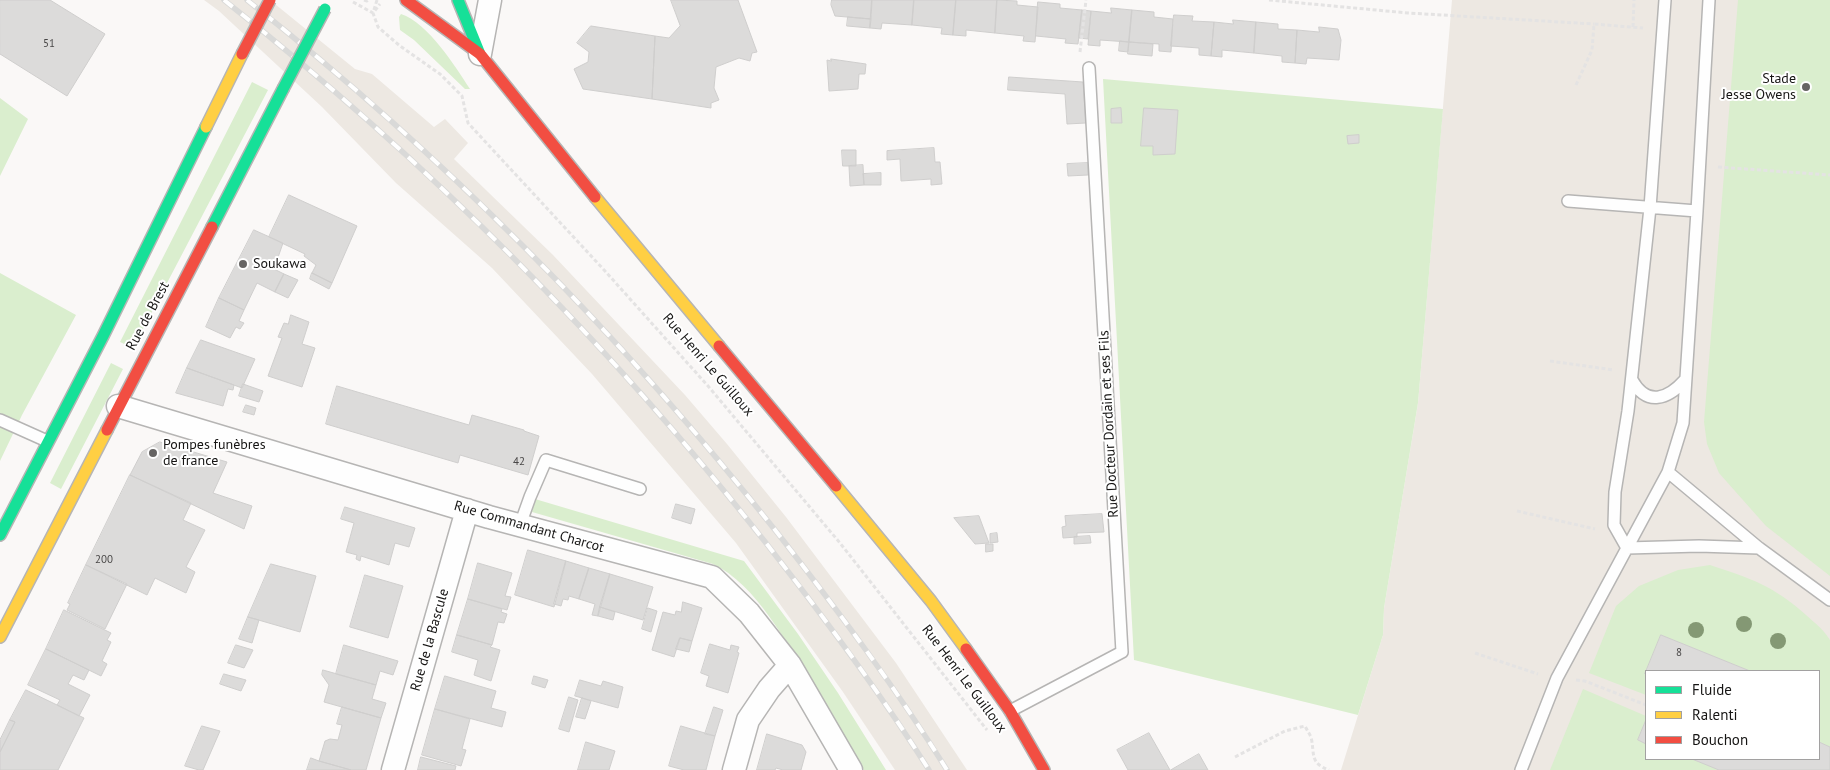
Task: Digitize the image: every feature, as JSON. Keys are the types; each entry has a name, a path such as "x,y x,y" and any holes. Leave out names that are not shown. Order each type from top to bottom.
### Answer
{"main road":[{"path":"0,535 103,336 270,0"},
{"name":"Rue Henri Le Guilloux","path":"406,0 480,54 588,188 931,602 1010,711 1044,770"},
{"name":"Rue Henri Le Guilloux","path":"458,0 480,54"},
{"name":"Rue de Brest","path":"0,638 118,406 328,4"}],"street":[{"path":"480,54 490,0"},
{"name":"Rue Commandant Charcot","path":"118,406 467,510 712,577 749,613 790,665 850,770"},
{"name":"Rue de la Bascule","path":"393,770 467,510"},
{"path":"734,770 748,720 769,689 790,665"}],"lane":[{"path":"1627,548 1614,525 1615,492 1632,377 1650,208 1665,0"},
{"path":"1521,770 1557,678 1668,472 1683,423 1710,0"},
{"name":"Rue Docteur Dordain et ses Fils","path":"1010,711 1122,652 1089,68"},
{"path":"1568,201 1698,211"},
{"path":"1632,377 1637,390 1652,396 1664,397 1675,391 1686,380"},
{"path":"0,420 47,441"},
{"path":"520,525 546,460 640,490"},
{"path":"1668,472 1759,548 1830,600"},
{"path":"1627,548 1698,546 1759,548"}],"path":[{"path":"364,0 368,0"},
{"path":"373,13 377,0"},
{"path":"373,13 383,0"},
{"path":"1080,52 1086,0"},
{"path":"1269,0 1408,13 1633,27 1634,0"},
{"path":"355,5 373,13"},
{"name":"Rue Henri Le Guilloux","path":"373,13 378,27 400,46 440,74 462,96 468,123 708,386 840,543 990,736"},
{"path":"1576,84 1592,50 1594,24"},
{"path":"1700,166 1830,175"},
{"path":"1550,361 1632,377"},
{"path":"1517,511 1582,527 1618,533"},
{"path":"1235,756 1285,731 1305,726 1311,738 1312,754 1320,767 1329,770"}],"shaded area":[{"path":"204,0 270,0 355,69 372,74 434,127 445,119 468,143 454,159 553,255 685,395 727,444 786,517 896,663 967,770 895,770 843,692 736,543 592,374 492,268 396,183 322,107 219,11"},
{"path":"1452,0 1830,0 1830,770 1341,770 1383,635 1384,608 1418,403"}],"green space":[{"path":"1738,0 1830,0 1830,576 1766,526 1719,473 1707,444 1704,422"},
{"path":"401,14 421,26 431,36 470,89 465,89 414,40 400,30 399,17"},
{"path":"1103,79 1443,109 1418,403 1384,608 1383,635 1358,715 1134,660"},
{"path":"252,82 268,90 133,348 120,342"},
{"path":"0,98 28,119 0,176"},
{"path":"0,273 76,315 22,415 0,461"},
{"path":"111,363 123,369 61,489 50,483"},
{"path":"535,499 744,561 798,634 838,693 886,770 864,770 770,617 757,600 729,573 713,564 532,512"},
{"path":"1710,565 1750,579 1772,590 1794,605 1828,636 1830,640 1830,747 1820,742 1820,670 1748,670 1661,635 1645,670 1645,695 1589,673 1616,606 1639,586 1678,570"},
{"path":"1583,689 1645,716 1645,722 1638,740 1645,744 1645,760 1694,760 1719,770 1550,770"}],"building":[{"path":"0,0 50,0 105,34 67,96 0,54"},
{"path":"671,0 738,0 757,52 752,53 750,61 739,58 716,67 714,88 719,100 711,103 711,108 652,99 655,36 669,38 680,26"},
{"path":"832,0 872,0 871,19 835,16 831,5"},
{"path":"872,0 914,0 912,25 882,23 881,29 870,28"},
{"path":"914,0 956,0 953,35 941,34 942,28 912,25"},
{"path":"956,0 997,0 995,33 966,30 966,36 953,35"},
{"path":"997,0 1017,1 1017,5 1038,7 1035,42 1023,41 1024,36 995,33"},
{"path":"1038,2 1060,4 1060,8 1082,10 1078,44 1065,43 1066,39 1036,36"},
{"path":"1111,8 1132,10 1129,42 1100,40 1100,46 1088,45 1091,11 1111,13"},
{"path":"1082,10 1091,11 1088,39 1079,38"},
{"path":"1132,10 1154,12 1154,17 1173,19 1171,52 1159,51 1159,44 1129,42"},
{"path":"1174,15 1193,16 1192,21 1214,22 1211,56 1199,55 1199,48 1171,46"},
{"path":"848,17 871,19 870,28 847,26"},
{"path":"1233,20 1256,22 1254,53 1222,50 1222,57 1211,56 1214,22 1233,24"},
{"path":"1256,22 1278,24 1278,29 1297,30 1295,63 1282,62 1282,56 1254,53"},
{"path":"591,26 655,36 652,99 583,89 574,69 588,62 589,52 577,43"},
{"path":"1319,27 1338,29 1341,40 1339,60 1307,58 1306,64 1295,63 1297,30 1319,32"},
{"path":"1120,41 1129,42 1128,52 1119,51"},
{"path":"1129,42 1153,44 1152,56 1128,54"},
{"path":"831,59 866,64 865,74 859,74 858,89 829,91 827,60 831,61"},
{"path":"1009,77 1083,82 1086,123 1067,124 1065,94 1008,90"},
{"path":"1121,108 1122,123 1111,123 1111,109"},
{"path":"1144,108 1178,110 1175,154 1153,155 1153,146 1141,146"},
{"path":"1359,135 1359,143 1348,144 1347,136"},
{"path":"934,148 935,162 940,162 942,184 931,185 931,179 901,181 900,159 887,160 887,151"},
{"path":"842,150 856,150 856,166 843,166"},
{"path":"1088,163 1088,175 1068,176 1067,164"},
{"path":"863,165 864,185 850,186 849,166"},
{"path":"881,173 881,185 864,185 863,174"},
{"path":"289,195 357,226 332,283 312,273 316,265 304,256 305,254 269,237"},
{"path":"254,230 283,243 274,269 284,274 275,292 257,283 244,310 219,298"},
{"path":"312,273 332,283 329,289 310,279"},
{"path":"284,274 298,280 288,298 275,292"},
{"path":"219,298 244,310 239,321 244,323 240,329 236,327 230,338 206,327"},
{"path":"291,315 309,322 302,344 315,348 302,387 268,376 282,338 278,337 284,323 288,324"},
{"path":"201,340 255,359 242,388 187,368"},
{"path":"187,368 234,385 233,390 228,389 223,406 176,393"},
{"path":"243,384 263,391 259,402 239,396"},
{"path":"337,386 469,425 472,415 539,436 528,475 460,455 458,463 326,424"},
{"path":"246,405 256,408 254,415 243,412"},
{"path":"160,442 227,462 213,493 252,506 244,529 130,475 142,452"},
{"path":"130,475 191,503 183,520 205,530 186,567 195,572 186,593 155,578 147,595 86,565"},
{"path":"676,504 695,509 691,524 672,518"},
{"path":"345,507 415,528 409,547 395,543 389,565 361,556 360,561 356,559 357,555 346,552 354,523 341,519"},
{"path":"1102,514 1104,532 1077,533 1077,537 1063,538 1062,527 1066,526 1065,516"},
{"path":"979,516 989,543 975,544 954,518"},
{"path":"997,533 998,542 990,543 990,534"},
{"path":"1090,536 1091,543 1074,544 1074,537"},
{"path":"986,544 993,544 993,551 986,552"},
{"path":"528,550 566,561 554,607 515,595"},
{"path":"566,561 589,568 579,599 569,596 568,600 563,599 561,606 554,604"},
{"path":"478,563 512,573 505,596 511,597 507,610 468,599"},
{"path":"271,564 316,576 300,632 248,617"},
{"path":"86,565 127,584 105,629 67,610 70,604 68,603"},
{"path":"589,568 610,574 598,616 592,615 595,604 579,599"},
{"path":"610,574 653,587 643,620 600,607"},
{"path":"365,575 403,586 388,638 350,627"},
{"path":"468,599 502,609 501,612 507,614 504,623 498,622 492,645 457,635"},
{"path":"683,602 702,608 692,641 680,638 674,657 652,650 663,612 675,615 676,611 681,612"},
{"path":"600,607 615,612 613,620 598,616"},
{"path":"648,608 657,611 651,632 642,629"},
{"path":"64,610 111,633 107,640 111,642 102,661 107,664 101,676 46,649"},
{"path":"248,617 259,620 252,643 239,639"},
{"path":"457,635 492,645 490,647 500,650 491,681 474,675 478,660 452,652"},
{"path":"1661,635 1748,670 1646,670"},
{"path":"680,638 692,641 689,652 676,649"},
{"path":"710,644 730,650 731,645 739,647 728,693 706,686 709,676 701,673"},
{"path":"236,645 253,650 244,668 228,663"},
{"path":"344,645 398,661 393,675 380,671 376,685 336,674"},
{"path":"46,649 89,670 84,680 73,675 68,684 90,695 79,716 57,705 60,700 28,685"},
{"path":"323,670 376,685 372,699 386,703 381,718 324,702 329,685 322,675"},
{"path":"224,674 246,680 241,691 220,684"},
{"path":"445,676 496,691 491,708 506,712 502,727 435,709"},
{"path":"534,676 548,680 545,688 532,684"},
{"path":"580,680 601,686 603,681 623,687 618,708 575,696"},
{"path":"26,690 84,718 58,770 0,770 0,752 15,722 10,720"},
{"path":"569,697 578,700 569,732 559,729"},
{"path":"582,698 591,701 585,719 576,717"},
{"path":"342,707 381,718 366,770 351,770 319,761 325,741 330,739 338,740 342,725 337,724"},
{"path":"714,707 723,710 715,736 705,734"},
{"path":"435,709 470,719 462,749 466,750 461,766 422,755"},
{"path":"10,720 15,722 0,752 0,740"},
{"path":"1645,722 1645,744 1638,740"},
{"path":"202,726 220,731 203,770 199,770 185,766"},
{"path":"681,726 715,736 706,770 684,770 669,766"},
{"path":"1149,733 1170,770 1128,770 1117,750"},
{"path":"767,734 802,745 806,752 801,770 776,768 775,770 757,770"},
{"path":"586,742 615,751 609,770 578,770"},
{"path":"1820,742 1830,747 1830,770 1719,770 1694,760 1820,760"},
{"path":"1199,754 1208,770 1171,770"},
{"path":"421,757 456,766 455,770 418,770"},
{"path":"311,758 319,761 351,770 307,770"}],"railway":[{"path":"224,0 299,61 442,189 578,325 706,468 766,543 850,654 929,770"},
{"path":"247,0 392,122 461,186 529,252 658,390 779,535 823,592 908,709 947,770"}],"traffic: fast":[{"path":"458,0 480,54"},
{"path":"283,89 325,9"},
{"path":"212,227 283,89"},
{"path":"0,535 103,336 206,127"}],"traffic: slow":[{"path":"206,127 242,54"},
{"path":"595,197 719,346"},
{"path":"0,637 107,430"},
{"path":"836,486 931,601 966,649"}],"traffic: jam":[{"path":"242,54 270,0"},
{"path":"406,0 480,54 595,197"},
{"path":"107,430 212,227"},
{"path":"719,346 836,486"},
{"path":"966,649 1010,711 1044,770"}],"place":[{"name":"Stade Jesse Owens","path":"1806,87"},
{"name":"Soukawa","path":"243,264"},
{"name":"Pompes funèbres de france","path":"153,453"}]}
